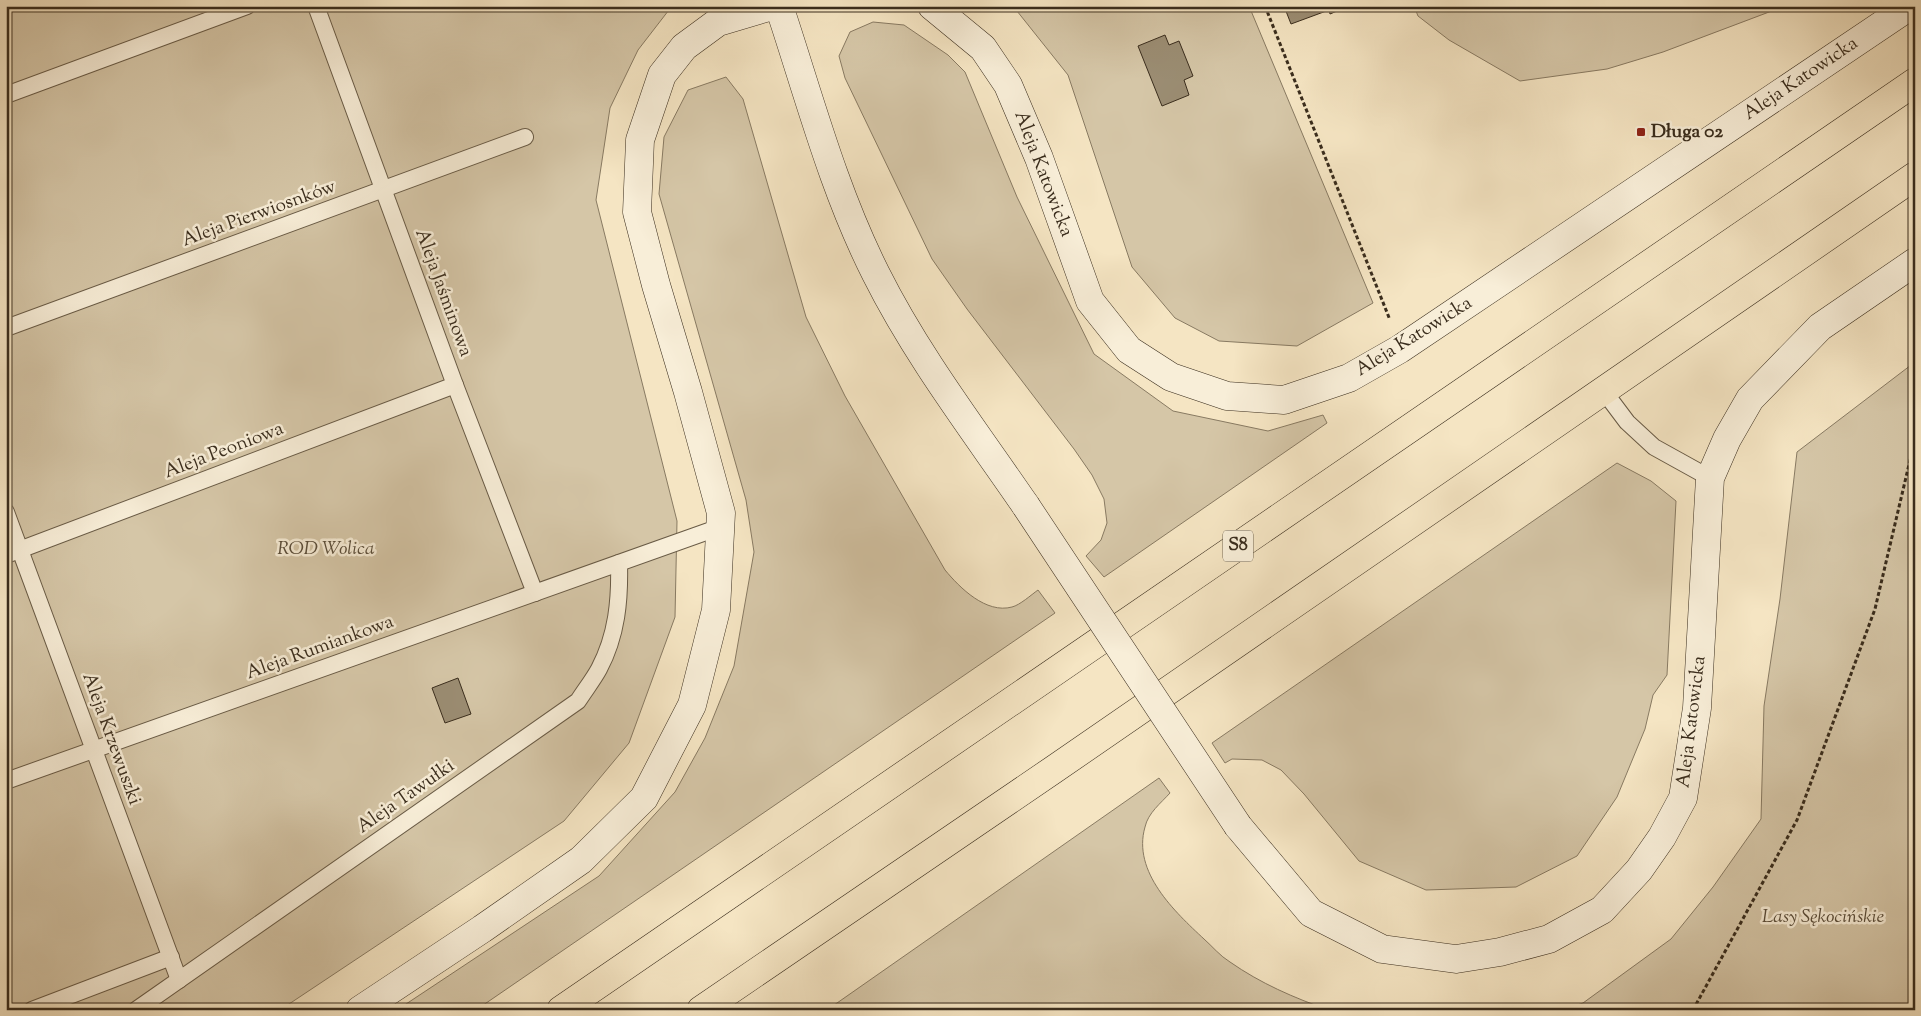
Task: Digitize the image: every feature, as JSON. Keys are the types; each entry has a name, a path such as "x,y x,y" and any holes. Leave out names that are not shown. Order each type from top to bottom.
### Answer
{"highway":[{"name":"S8","path":"561,1010 1915,82"},
{"path":"701,1010 1915,176"}],"street":[{"path":"360,1010 581,860 644,798 692,705 716,610 721,513 688,392 656,286 637,212 640,140 662,75 684,47 718,22 772,6"},
{"name":"Aleja Katowicka","path":"779,6 842,195 875,273 914,342 1026,506 1238,826 1311,914 1382,949 1456,959 1500,952 1549,939 1602,910 1639,870 1662,836 1683,798 1697,708 1710,478 1727,439 1750,399 1820,327 1915,262"},
{"name":"Aleja Katowicka","path":"932,6 983,48 1008,85 1039,158 1090,301 1129,350 1171,377 1227,396 1284,400 1349,378 1400,349 1910,6"}],"lane":[{"path":"6,95 246,6"},
{"name":"Aleja Jaśminowa","path":"316,6 455,385 536,593"},
{"name":"Aleja Pierwiosnków","path":"6,328 526,137"},
{"name":"Aleja Peoniowa","path":"13,552 455,385"},
{"path":"1603,390 1627,422 1654,447 1710,478"},
{"name":"Aleja Krzewuszki","path":"6,512 13,552 93,750 179,980"},
{"name":"Aleja Rumiankowa","path":"6,781 720,527"},
{"name":"Aleja Tawułki","path":"136,1010 578,701 599,669 615,631 620,590 619,563"},
{"path":"32,1010 171,957"}],"path":[{"path":"1265,6 1400,349"},
{"path":"1693,1010 1797,820 1875,609 1915,439"}],"green space":[{"name":"ROD Wolica","path":"6,6 672,6 638,50 610,108 596,200 677,521 675,617 629,743 564,821 280,1010 6,1010"},
{"path":"1013,6 1249,6 1373,303 1297,346 1219,341 1175,318 1132,267 1068,75"},
{"path":"1414,6 1785,6 1663,52 1607,69 1520,81 1449,40 1418,16"},
{"path":"873,22 904,25 948,55 965,72 1017,197 1094,354 1173,411 1268,431 1323,415 1327,423 1104,577 1086,556 1101,540 1107,523 1104,499 1092,475 967,309 932,259 845,78 839,56 850,32"},
{"path":"726,77 743,99 806,317 845,396 945,570 974,598 993,607 1015,606 1038,590 1055,613 476,1010 397,1010 599,876 675,792 705,738 734,666 754,552 746,500 659,194 664,137 688,90"},
{"name":"Lasy Sękocińskie","path":"1915,362 1915,1010 1563,1010 1583,1003 1671,939 1713,887 1761,819 1764,706 1780,599 1797,452"},
{"path":"1617,463 1651,481 1676,501 1667,675 1653,695 1645,729 1617,797 1577,856 1516,887 1426,890 1359,861 1304,794 1281,770 1262,760 1232,759 1225,763 1212,743"},
{"path":"1159,778 1170,793 1149,817 1145,827 1143,844 1145,860 1150,875 1169,904 1226,960 1253,977 1329,1010 827,1010"}],"building":[{"path":"1284,6 1349,6 1330,14 1329,10 1291,24"},
{"path":"1165,35 1169,45 1179,41 1193,76 1184,80 1189,95 1162,106 1138,46"},
{"path":"458,678 471,714 445,723 432,688"}],"place":[{"name":"Długa 02","path":"1641,132"}]}
